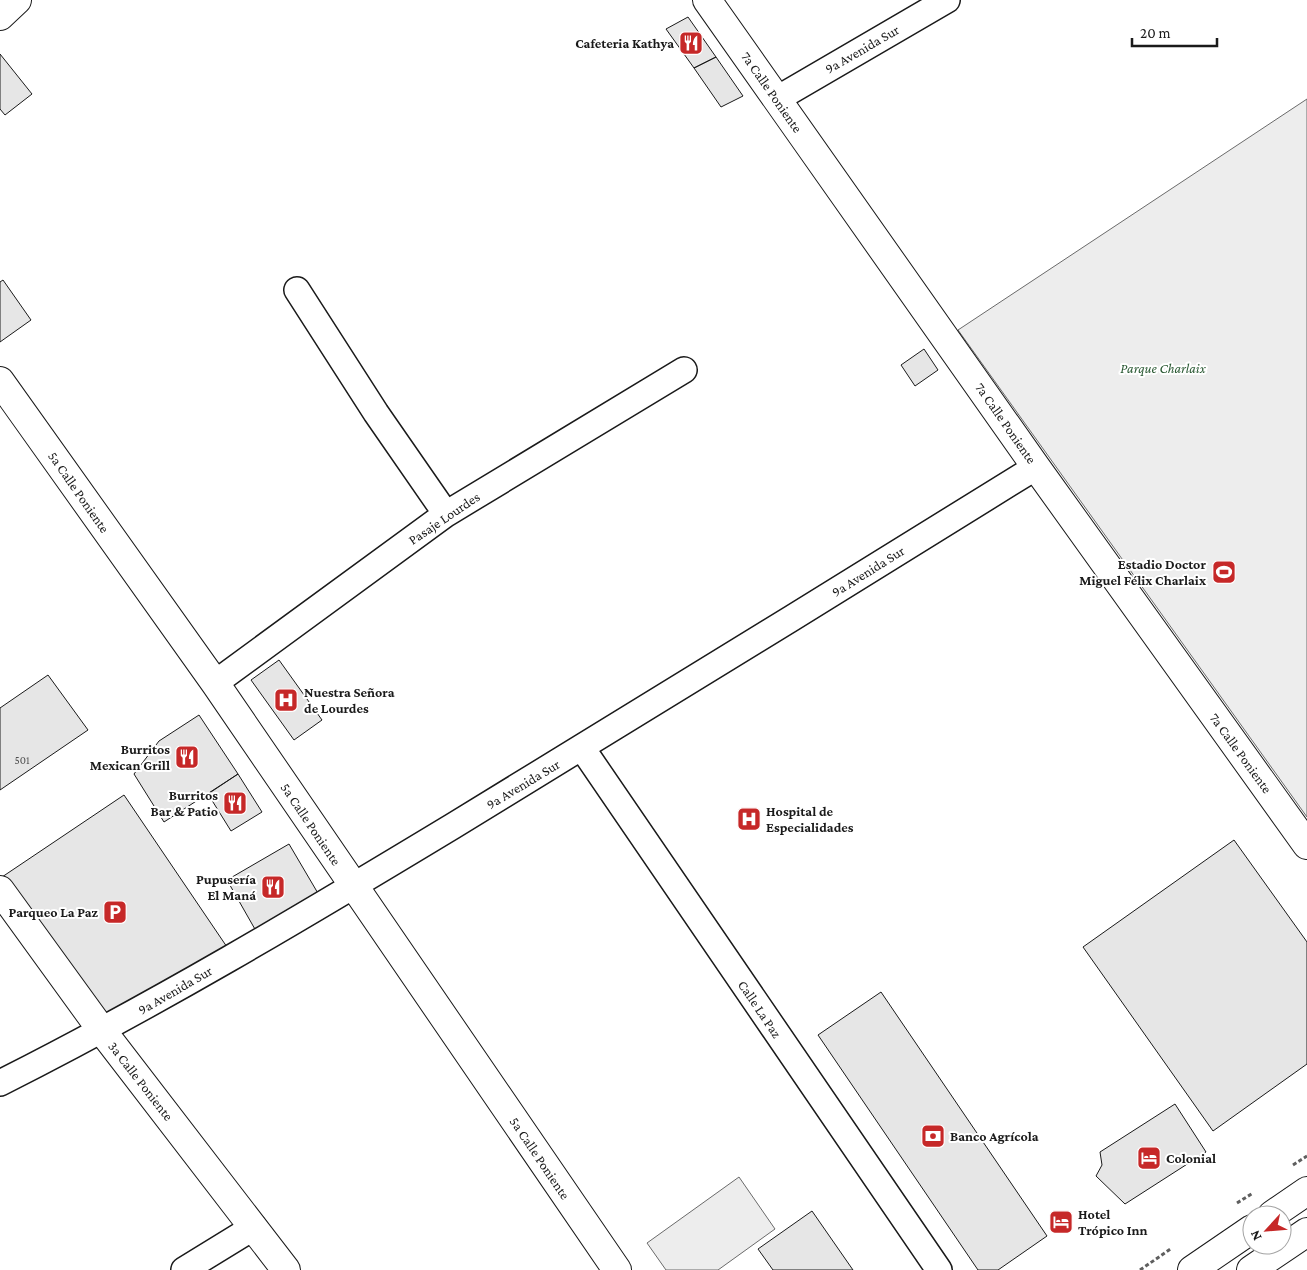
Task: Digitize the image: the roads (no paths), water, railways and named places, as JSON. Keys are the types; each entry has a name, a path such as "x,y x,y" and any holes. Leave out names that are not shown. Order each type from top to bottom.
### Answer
{"main road":[{"path":"0,16 17,0"},
{"name":"7a Calle Poniente","path":"707,0 1036,467 1307,845"},
{"name":"5a Calle Poniente","path":"0,381 215,683 617,1270"},
{"name":"3a Calle Poniente","path":"0,890 103,1032 286,1270"},
{"path":"1287,1205 1307,1191"},
{"path":"1251,1270 1307,1232"},
{"path":"1192,1270 1242,1236"}],"street":[{"name":"9a Avenida Sur","path":"777,99 947,0"},
{"path":"297,290 376,413 446,514"},
{"name":"Pasaje Lourdes","path":"215,683 446,514 684,370"},
{"name":"9a Avenida Sur","path":"0,1083 103,1032 354,886 582,748 1036,467"},
{"name":"Calle La Paz","path":"582,748 939,1270"},
{"path":"184,1270 254,1227"}],"place":[{"name":"Cafeteria Kathya","path":"691,43"},
{"name":"Estadio Doctor Miguel Félix Charlaix","path":"1224,572"},
{"name":"Nuestra Señora de Lourdes","path":"286,700"},
{"name":"Burritos Mexican Grill","path":"187,757"},
{"name":"Burritos Bar & Patio","path":"235,803"},
{"name":"Hospital de Especialidades","path":"749,819"},
{"name":"Pupusería El Maná","path":"273,887"},
{"name":"Parqueo La Paz","path":"115,912"},
{"name":"Banco Agrícola","path":"933,1136"},
{"name":"Colonial","path":"1149,1158"},
{"name":"Hotel Trópico Inn","path":"1061,1222"}],"park label":[{"name":"Parque Charlaix","path":"1163,368"}]}
